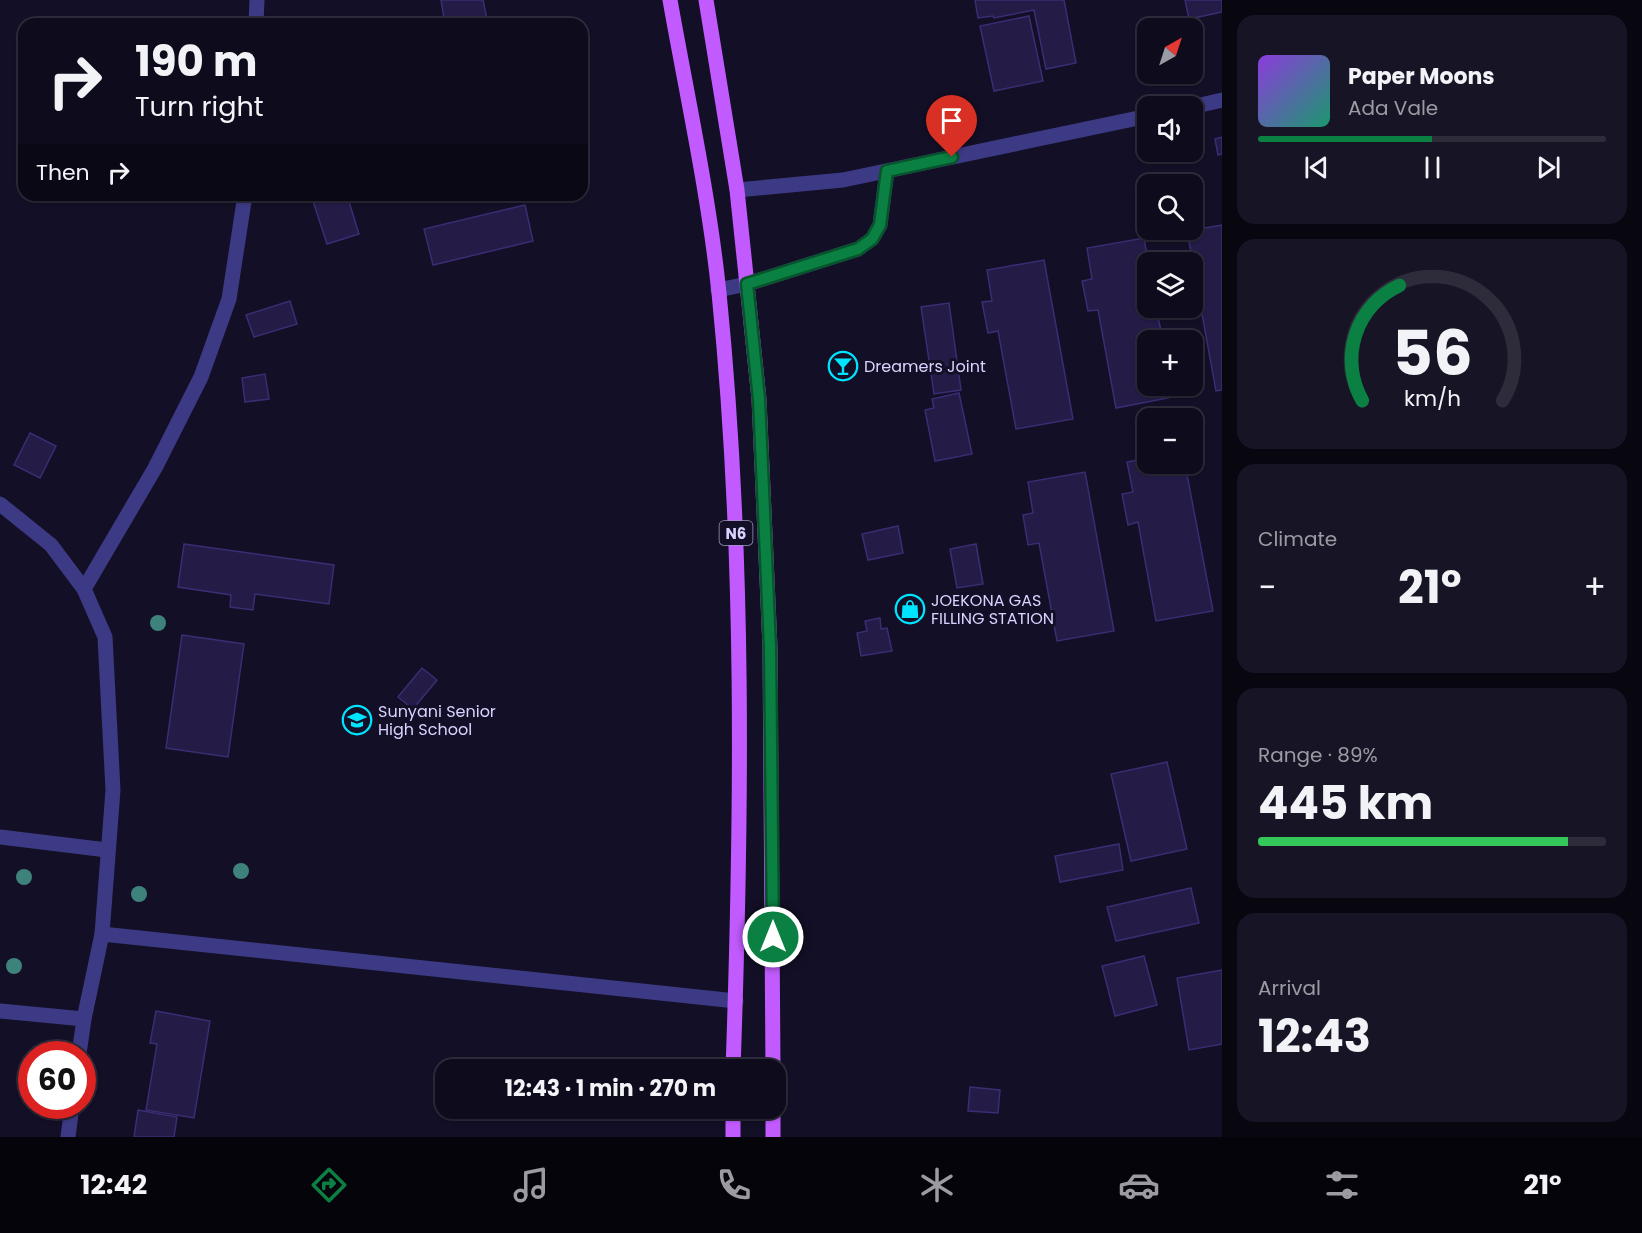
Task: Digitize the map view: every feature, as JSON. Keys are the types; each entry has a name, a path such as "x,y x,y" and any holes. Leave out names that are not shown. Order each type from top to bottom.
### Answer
{"main road":[{"name":"N6","path":"670,0 700,168 718,290 731,423 737,549 741,766 733,1059"},
{"name":"N6","path":"706,0 737,190 759,399 770,647 773,1059"},
{"path":"733,1119 733,1137"},
{"path":"773,1119 773,1137"}],"street":[{"path":"256,18 257,0"},
{"path":"1203,104 1222,100"},
{"path":"737,190 843,180 1137,118"},
{"path":"718,290 747,284 858,249 872,239 880,225 887,171"},
{"path":"84,589 155,468 201,377 229,299 244,201"},
{"path":"0,504 51,545 84,589 105,637 112,790 102,934 81,1041"},
{"path":"0,837 107,850"},
{"path":"102,934 736,1001"},
{"path":"0,1011 84,1019"},
{"path":"68,1137 70,1119"}],"building":[{"path":"441,0 483,0 487,18 444,18"},
{"path":"975,0 1064,0 1076,63 1046,69 1034,10 994,18 993,16 978,18"},
{"path":"1185,0 1222,0 1222,12 1189,18"},
{"path":"1029,16 1043,81 994,91 980,26"},
{"path":"1222,137 1222,154 1218,155 1215,139"},
{"path":"313,201 349,201 359,234 327,244"},
{"path":"525,205 533,241 433,265 424,229"},
{"path":"1222,225 1222,390 1216,391 1203,318 1203,252 1191,252 1189,240 1203,240 1203,228"},
{"path":"1144,240 1146,252 1137,252 1137,318 1158,318 1161,330 1137,330 1137,396 1173,397 1116,408 1098,310 1088,311 1082,281 1092,279 1087,248"},
{"path":"1044,260 1073,419 1016,429 998,331 988,333 982,302 992,301 987,270"},
{"path":"290,301 297,324 254,337 246,315"},
{"path":"949,303 961,390 934,394 921,307"},
{"path":"265,374 269,399 245,402 242,378"},
{"path":"959,393 972,454 935,461 925,410 934,408 932,399"},
{"path":"30,433 56,446 40,478 14,465"},
{"path":"1137,460 1137,474 1187,474 1213,611 1156,621 1138,522 1128,525 1122,494 1133,492 1127,462"},
{"path":"1085,472 1114,631 1057,641 1039,543 1028,545 1023,515 1033,513 1028,482"},
{"path":"898,526 903,553 868,560 862,534"},
{"path":"184,544 334,565 329,604 255,594 253,610 230,607 231,595 178,587"},
{"path":"976,544 983,584 957,588 950,549"},
{"path":"880,618 881,629 887,628 892,651 861,656 857,633 867,631 865,621"},
{"path":"182,635 244,644 228,757 166,748"},
{"path":"422,668 437,680 413,709 398,697"},
{"path":"1167,762 1187,849 1131,861 1111,774"},
{"path":"1119,844 1123,870 1060,882 1055,856"},
{"path":"1191,888 1199,923 1116,941 1107,907"},
{"path":"1144,956 1157,1005 1115,1016 1102,966"},
{"path":"1222,970 1222,1044 1189,1050 1177,978"},
{"path":"156,1011 210,1021 194,1118 146,1110 157,1044 150,1043"},
{"path":"970,1087 1000,1090 998,1113 968,1111"},
{"path":"138,1110 177,1117 174,1137 134,1137"}],"place":[{"name":"Dreamers Joint","path":"843,366"},
{"name":"JOEKONA GAS FILLING STATION","path":"910,609"},
{"name":"Sunyani Senior High School","path":"357,720"}],"route":[{"path":"773,937 770,647 759,399 747,284 858,249 872,239 880,225 887,171 952,157"}]}
